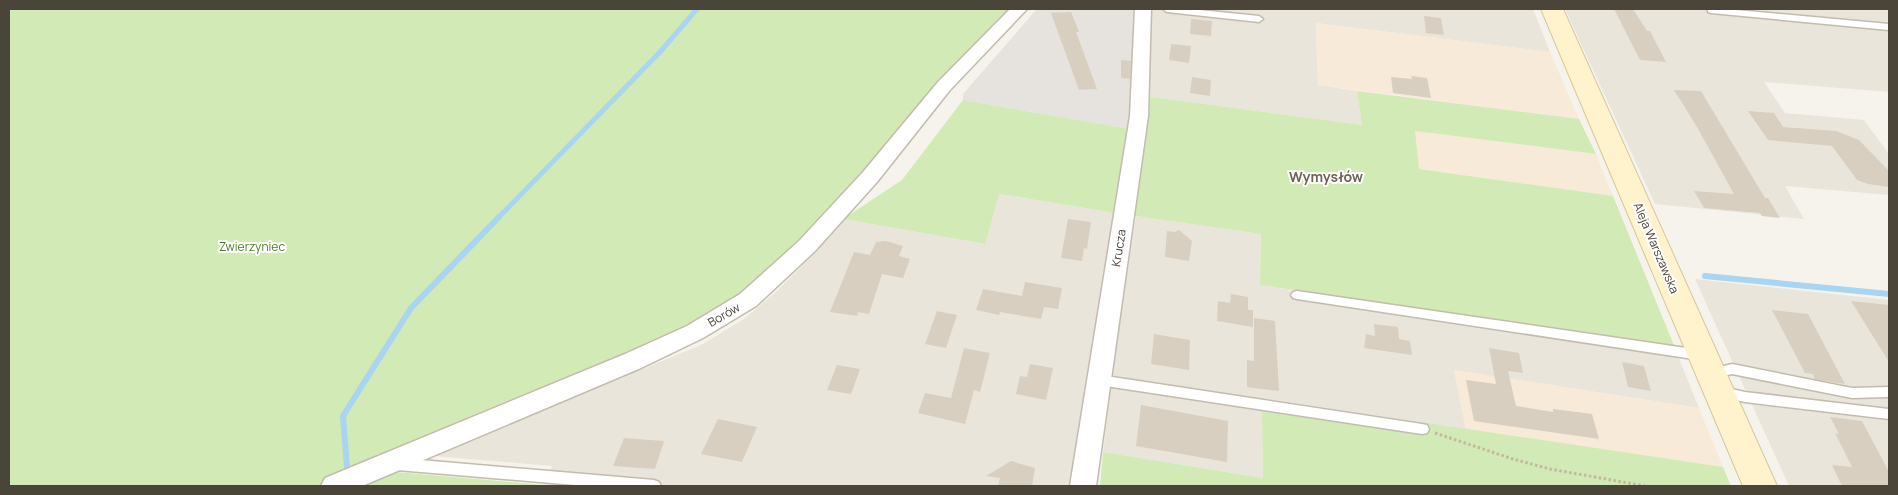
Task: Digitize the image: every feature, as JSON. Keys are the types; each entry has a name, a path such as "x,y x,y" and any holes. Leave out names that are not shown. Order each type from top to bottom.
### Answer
{"street":[{"name":"Borów","path":"334,486 633,361 695,332 748,300 807,246 870,177 944,86 1018,9"},
{"name":"Krucza","path":"1083,486 1139,116 1143,9"},
{"name":"Aleja Warszawska","path":"1552,9 1760,486"}],"lane":[{"path":"1167,9 1259,20"},
{"path":"1711,10 1889,27"},
{"path":"1297,295 1711,374 1745,397 1889,414"},
{"path":"1711,374 1732,369 1852,393 1889,392"},
{"path":"1099,380 1422,429"},
{"path":"387,463 654,486"}],"path":[{"path":"1422,429 1550,468 1645,486"}],"shaded area":[{"path":"1137,9 1129,129 963,100 963,94 1036,10"},
{"path":"1148,9 1533,9 1550,52 1316,23 1318,85 1357,91 1362,125 1144,96"},
{"path":"1565,9 1889,9 1889,92 1764,82 1785,113 1864,120 1889,154 1889,195 1785,186 1804,219 1655,204"},
{"path":"1316,23 1550,52 1579,119 1318,85"},
{"path":"1414,131 1596,154 1613,196 1419,169"},
{"path":"998,194 1115,213 1094,342 1076,486 543,486 552,466 435,456 703,344 744,319 778,290 818,250 843,219 984,244"},
{"path":"1136,216 1261,234 1260,285 1291,290 1292,297 1678,356 1699,408 1454,370 1466,429 1262,398 1263,478 1103,452 1120,318"},
{"path":"1695,279 1889,300 1889,486 1789,486"},
{"path":"1454,370 1699,408 1723,467 1466,429"}],"green space":[{"name":"Zwierzyniec","path":"9,9 1012,9 776,264 737,295 690,325 580,374 395,472 543,486 9,486"},
{"path":"1357,91 1579,119 1596,154 1415,131 1419,169 1613,196 1675,348 1260,285 1261,234 1129,215 1144,96 1362,125"},
{"path":"963,100 1129,129 1115,213 999,194 985,244 843,219 902,180"},
{"path":"1262,411 1423,435 1421,422 1723,467 1731,486 1100,486 1103,452 1263,478"}],"building":[{"path":"1614,9 1633,9 1647,31 1650,31 1666,62 1640,60"},
{"path":"1071,12 1079,32 1076,32 1097,89 1079,90 1051,13"},
{"path":"1424,16 1441,18 1444,35 1426,33"},
{"path":"1191,19 1212,21 1211,36 1190,34"},
{"path":"1171,44 1191,46 1189,63 1169,60"},
{"path":"1121,60 1131,61 1130,79 1121,78"},
{"path":"1411,76 1427,78 1431,98 1393,93 1391,77 1412,79"},
{"path":"1192,77 1211,80 1210,96 1190,93"},
{"path":"1674,90 1701,91 1765,198 1768,198 1780,218 1762,216 1760,213 1704,208 1694,191 1734,194"},
{"path":"1748,111 1774,113 1783,127 1836,131 1859,140 1889,171 1889,187 1868,184 1857,180 1832,146 1768,140"},
{"path":"1068,219 1091,222 1087,249 1084,248 1082,261 1061,258"},
{"path":"1179,230 1192,241 1189,261 1165,257 1167,231 1175,232"},
{"path":"886,241 903,246 899,256 910,259 903,278 882,274 869,314 858,312 857,316 830,312 854,252 870,255 876,242"},
{"path":"1025,282 1062,288 1058,309 1044,307 1041,319 1000,312 999,315 976,310 983,289 1022,296"},
{"path":"1231,294 1248,297 1248,310 1253,310 1253,327 1217,321 1218,301 1230,303"},
{"path":"1851,301 1889,305 1889,362"},
{"path":"1772,310 1808,314 1845,384 1815,379 1813,374 1805,373"},
{"path":"937,311 957,315 946,348 925,344"},
{"path":"1254,318 1275,321 1279,391 1247,387 1247,360 1254,361"},
{"path":"1374,324 1398,327 1399,339 1410,341 1412,355 1364,348 1366,334 1375,336"},
{"path":"1154,334 1190,340 1189,370 1151,364"},
{"path":"964,348 990,353 980,392 974,390 965,424 918,413 925,393 951,398"},
{"path":"1489,348 1519,353 1523,373 1508,371 1516,406 1553,412 1553,409 1592,414 1599,439 1474,421 1466,380 1496,384"},
{"path":"1622,362 1644,366 1651,391 1628,387"},
{"path":"1030,364 1053,368 1046,400 1016,394 1020,376 1027,377"},
{"path":"837,365 860,369 851,394 827,390"},
{"path":"1141,405 1228,421 1227,462 1136,446"},
{"path":"1830,417 1862,421 1889,472 1889,486 1842,486 1832,465 1852,467 1835,433 1839,434"},
{"path":"718,419 757,427 742,462 701,454"},
{"path":"624,438 664,441 655,469 613,466"},
{"path":"1011,461 1035,468 1032,486 998,486 1000,478 986,476"}],"waterway":[{"path":"498,218 661,51 697,9"},
{"path":"347,467 343,416 411,308 499,217"},
{"path":"1705,276 1889,294"}],"district":[{"name":"Wymysłów","path":"1326,177"}]}
